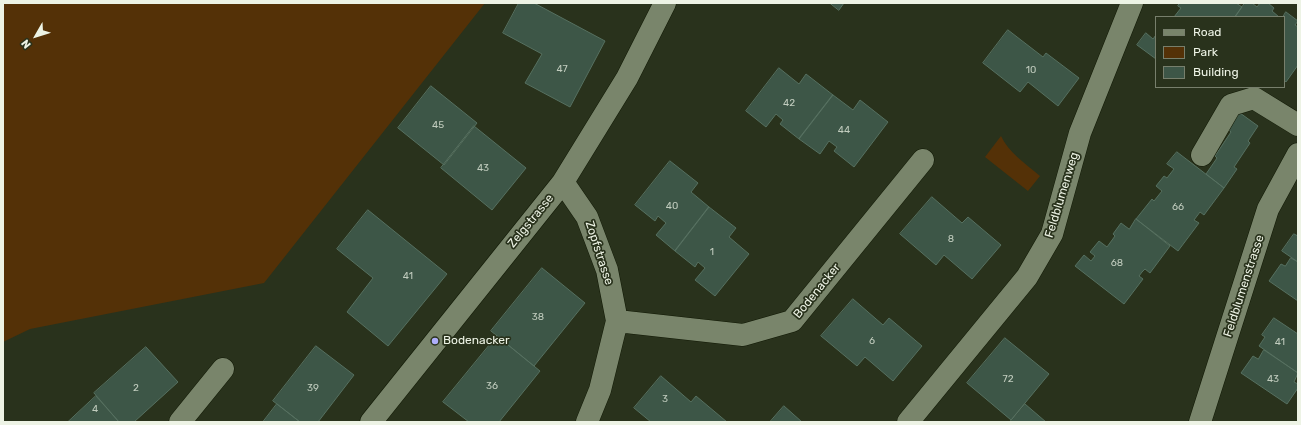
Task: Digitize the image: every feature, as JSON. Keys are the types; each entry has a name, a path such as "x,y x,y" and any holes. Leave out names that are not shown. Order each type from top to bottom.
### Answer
{"street":[{"name":"Zelgstrasse","path":"371,422 563,182 627,78 665,3"},
{"name":"Feldblumenweg","path":"908,422 1027,277 1052,234 1080,133 1132,3"},
{"path":"1202,155 1231,105 1254,98 1298,125"},
{"name":"Feldblumenstrasse","path":"1200,422 1268,209 1298,154"},
{"name":"Bodenacker","path":"617,320 743,336 792,322 923,160"},
{"name":"Zopfstrasse","path":"563,182 587,216 607,270 617,320 600,390 587,422"},
{"path":"180,422 223,369"}],"green space":[{"path":"3,3 485,3 264,283 30,329 3,342"},
{"path":"1001,136 1013,153 1040,176 1028,191 985,157"}],"building":[{"path":"519,3 534,3 605,41 570,107 525,83 542,54 503,33"},
{"path":"830,3 844,3 839,10"},
{"path":"1180,3 1236,3 1242,7 1236,16 1175,16 1181,8 1178,6"},
{"path":"1245,3 1252,3 1257,7 1260,3 1268,3 1274,8 1272,11 1278,16 1236,16"},
{"path":"1286,12 1298,21 1295,25 1298,27 1298,65 1286,82 1285,16 1284,16"},
{"path":"1008,30 1043,57 1046,53 1079,78 1058,106 1028,82 1020,92 983,63"},
{"path":"1146,33 1153,39 1155,36 1155,58 1137,45"},
{"path":"779,68 799,84 806,74 833,95 799,139 780,124 783,120 776,114 766,127 746,111"},
{"path":"431,86 477,123 444,165 398,128"},
{"path":"833,95 853,110 860,100 888,122 854,167 834,151 837,147 829,141 820,154 799,139"},
{"path":"1240,113 1258,126 1248,141 1250,143 1234,167 1237,169 1224,188 1206,174 1217,158 1215,156 1231,132 1229,130"},
{"path":"474,126 526,168 492,210 441,168"},
{"path":"1177,152 1224,188 1204,215 1200,212 1194,220 1199,223 1178,251 1136,219 1152,199 1154,201 1162,191 1156,186 1164,176 1167,178 1174,169 1167,164"},
{"path":"670,161 698,183 691,192 709,207 675,251 656,235 666,223 658,216 655,221 635,205"},
{"path":"932,197 962,223 968,217 1001,245 972,279 944,255 936,265 900,234"},
{"path":"709,207 736,228 729,237 749,254 715,296 695,280 705,268 698,262 695,267 675,251"},
{"path":"368,210 447,274 388,346 347,312 373,278 337,249"},
{"path":"1136,219 1170,246 1150,273 1145,269 1142,272 1139,276 1143,279 1124,304 1075,266 1084,255 1091,261 1095,256 1090,252 1099,241 1107,247 1115,236 1113,234 1121,223 1129,229"},
{"path":"1294,234 1298,236 1298,262 1282,251"},
{"path":"1291,258 1298,262 1298,301 1269,281 1281,264 1285,266"},
{"path":"542,268 585,303 534,366 491,331"},
{"path":"853,299 883,325 889,318 922,346 893,381 865,357 857,366 821,336"},
{"path":"1274,318 1298,334 1298,373 1259,346 1265,337 1262,335"},
{"path":"497,336 540,371 499,422 469,422 443,402"},
{"path":"1005,338 1049,374 1011,420 967,383"},
{"path":"316,346 354,375 318,422 300,422 273,401"},
{"path":"146,347 178,382 134,422 119,422 94,393"},
{"path":"1264,350 1298,373 1294,382 1298,384 1298,388 1287,404 1241,373 1253,356 1258,359"},
{"path":"661,376 691,402 696,396 727,422 651,422 634,408"},
{"path":"96,396 119,422 68,422"},
{"path":"277,404 300,422 263,422"},
{"path":"1025,404 1046,422 1010,422"},
{"path":"784,406 802,422 770,422"}],"place":[{"name":"Bodenacker","path":"435,341"}]}
